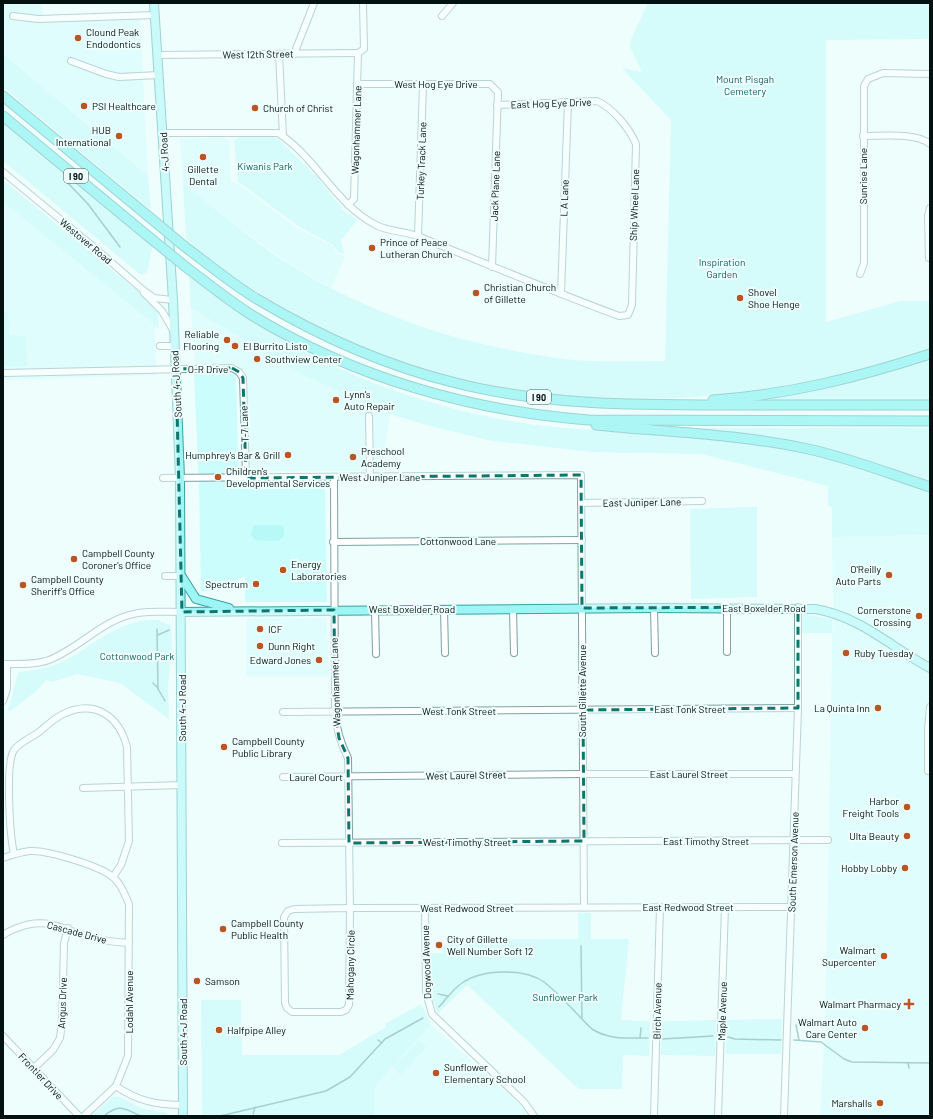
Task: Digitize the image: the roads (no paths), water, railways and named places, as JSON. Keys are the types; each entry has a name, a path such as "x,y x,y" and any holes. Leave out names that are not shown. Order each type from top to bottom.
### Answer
{"highway":[{"name":"I 90","path":"3,96 184,246 256,298 299,322 363,352 404,368 454,383 490,391 580,402 651,405 930,405"},
{"name":"I 90","path":"3,116 186,267 250,314 296,339 384,378 502,414 553,421 759,440 808,449 859,463 930,487"},
{"name":"I 90","path":"555,400 665,402 761,395 831,383 930,354"},
{"name":"I 90","path":"442,396 511,411 589,420 930,421"}],"main road":[{"name":"4-J Road","path":"154,3 173,300"},
{"name":"South 4-J Road","path":"173,300 182,576 183,1116"},
{"path":"182,576 196,599 241,610"},
{"name":"East Boxelder Road","path":"582,608 798,608 831,611 852,620 930,668"},
{"name":"West Boxelder Road","path":"241,610 582,608"},
{"path":"182,612 241,610"}],"street":[{"path":"294,54 314,3"},
{"name":"Wagonhammer Lane","path":"348,205 354,199 358,53 364,49 363,3"},
{"path":"442,16 453,3"},
{"path":"13,16 38,19 155,15"},
{"name":"West 12th Street","path":"157,55 358,53"},
{"path":"279,54 283,136"},
{"path":"71,61 106,74 119,77 159,75"},
{"name":"Sunrise Lane","path":"860,274 864,263 862,96 864,86 868,79 883,73 930,74"},
{"name":"West Hog Eye Drive","path":"358,84 490,84 498,92 498,105"},
{"name":"Turkey Track Lane","path":"418,236 423,85"},
{"name":"East Hog Eye Drive","path":"498,105 597,101 605,105"},
{"name":"L A Lane","path":"561,294 568,102"},
{"name":"Jack Plane Lane","path":"492,267 498,105"},
{"name":"Ship Wheel Lane","path":"561,294 619,316 628,315 632,305 636,144 631,134 605,105"},
{"path":"163,133 272,131 283,136 318,169 348,205 376,226 418,236 561,294"},
{"path":"863,136 910,136 920,138 930,144"},
{"name":"Westover Road","path":"3,172 143,290 154,298 173,300"},
{"path":"929,258 928,216 930,208"},
{"path":"143,290 145,296 162,311 174,330"},
{"path":"160,346 174,346"},
{"name":"O-R Drive","path":"3,373 232,368 239,372"},
{"name":"T-7 Lane","path":"239,372 242,378 246,478"},
{"path":"369,416 370,477"},
{"name":"West Juniper Lane","path":"163,478 581,475"},
{"name":"South Gillette Avenue","path":"581,475 584,907"},
{"name":"Wagonhammer Lane","path":"334,477 335,711 337,733 348,758 350,908"},
{"name":"East Juniper Lane","path":"581,503 702,501"},
{"name":"Cottonwood Lane","path":"334,542 582,540"},
{"path":"165,576 182,576"},
{"path":"654,608 655,653"},
{"path":"726,608 727,652"},
{"name":"South Emerson Avenue","path":"784,1116 798,708 798,608"},
{"path":"444,609 445,653"},
{"path":"513,609 514,653"},
{"path":"375,610 376,654"},
{"path":"3,702 7,689 5,664 34,663 48,660 74,647 110,622 126,616 141,612 182,612"},
{"path":"928,772 928,729 930,707"},
{"path":"3,858 30,851 50,853 100,869 113,877 120,865 128,845 128,747 124,734 116,721 104,712 91,708 77,708 62,714 14,750 6,783 11,840 14,854"},
{"name":"East Tonk Street","path":"583,710 798,708"},
{"name":"West Tonk Street","path":"282,712 583,710"},
{"name":"East Laurel Street","path":"582,774 795,774"},
{"name":"West Laurel Street","path":"349,777 582,774"},
{"name":"Laurel Court","path":"282,777 349,777"},
{"path":"83,788 182,785"},
{"name":"East Timothy Street","path":"584,841 828,840"},
{"name":"West Timothy Street","path":"282,843 584,841"},
{"name":"Lodahl Avenue","path":"84,1116 116,1086 125,1068 129,1046 129,904 120,885 113,877"},
{"name":"Maple Avenue","path":"718,1116 726,906"},
{"name":"East Redwood Street","path":"584,907 791,906"},
{"name":"West Redwood Street","path":"350,908 584,907"},
{"name":"Birch Avenue","path":"654,1116 660,907"},
{"name":"Mahogany Circle","path":"350,908 349,1005 346,1010 341,1012 292,1012 287,1008 285,1003 284,917 288,911 294,909 350,908"},
{"name":"Dogwood Avenue","path":"425,908 426,992 432,1014 520,1098 534,1116"},
{"name":"Cascade Drive","path":"3,935 26,924 49,923 68,928 88,937 108,941 129,942"},
{"name":"Angus Drive","path":"34,1068 53,1050 60,1038 62,1023 64,943 68,928"},
{"name":"Frontier Drive","path":"3,1036 79,1116"},
{"path":"116,1086 138,1100 153,1104 183,1105"}],"waterway":[{"path":"65,180 88,204 120,247"},
{"path":"157,629 158,689"},
{"path":"158,635 169,630"},
{"path":"153,683 165,701"},
{"path":"581,946 582,1018"},
{"path":"439,1007 456,988 470,978 491,973 515,972 536,977 544,982 592,1029 598,1033 619,1038 648,1038"},
{"path":"438,994 448,996"},
{"path":"220,1116 326,1091 350,1077 385,1039 423,1018"},
{"path":"796,1025 799,1040"},
{"path":"640,1038 641,1028"},
{"path":"662,1039 713,1036"},
{"path":"728,1037 735,1039 781,1040"},
{"path":"378,1040 382,1043"},
{"path":"794,1040 821,1042 844,1059 852,1062 930,1063"},
{"path":"908,1063 909,1068"},
{"path":"253,1114 255,1107"},
{"path":"104,1116 118,1108 126,1109 141,1116"}],"place":[{"name":"Clound Peak Endodontics","path":"78,38"},
{"name":"PSI Healthcare","path":"84,106"},
{"name":"Church of Christ","path":"255,108"},
{"name":"HUB International","path":"119,136"},
{"name":"Gillette Dental","path":"203,157"},
{"name":"Prince of Peace Lutheran Church","path":"372,248"},
{"name":"Christian Church of Gillette","path":"476,293"},
{"name":"Shovel Shoe Henge","path":"740,298"},
{"name":"Reliable Flooring","path":"227,340"},
{"name":"El Burrito Listo","path":"235,346"},
{"name":"Southview Center","path":"257,359"},
{"name":"Lynn's Auto Repair","path":"336,400"},
{"name":"Humphrey's Bar & Grill","path":"288,455"},
{"name":"Preschool Academy","path":"353,457"},
{"name":"Children's Developmental Services","path":"218,477"},
{"name":"Campbell County Coroner's Office","path":"74,559"},
{"name":"Energy Laboratories","path":"283,570"},
{"name":"O'Reilly Auto Parts","path":"889,575"},
{"name":"Spectrum","path":"256,584"},
{"name":"Campbell County Sheriff's Office","path":"23,585"},
{"name":"Cornerstone Crossing","path":"919,616"},
{"name":"ICF","path":"260,629"},
{"name":"Dunn Right","path":"260,646"},
{"name":"Ruby Tuesday","path":"846,653"},
{"name":"Edward Jones","path":"319,660"},
{"name":"La Quinta Inn","path":"878,708"},
{"name":"Campbell County Public Library","path":"224,747"},
{"name":"Harbor Freight Tools","path":"907,807"},
{"name":"Ulta Beauty","path":"907,836"},
{"name":"Hobby Lobby","path":"905,868"},
{"name":"Campbell County Public Health","path":"223,929"},
{"name":"City of Gillette Well Number Soft 12","path":"439,945"},
{"name":"Walmart Supercenter","path":"884,956"},
{"name":"Samson","path":"197,981"},
{"name":"Walmart Pharmacy","path":"909,1004"},
{"name":"Walmart Auto Care Center","path":"865,1028"},
{"name":"Halfpipe Alley","path":"219,1030"},
{"name":"Sunflower Elementary School","path":"436,1073"},
{"name":"Marshalls","path":"880,1103"}],"park label":[{"name":"Mount Pisgah Cemetery","path":"745,84"},
{"name":"Kiwanis Park","path":"265,166"},
{"name":"Inspiration Garden","path":"722,268"},
{"name":"Cottonwood Park","path":"137,656"},
{"name":"Sunflower Park","path":"565,997"}]}
